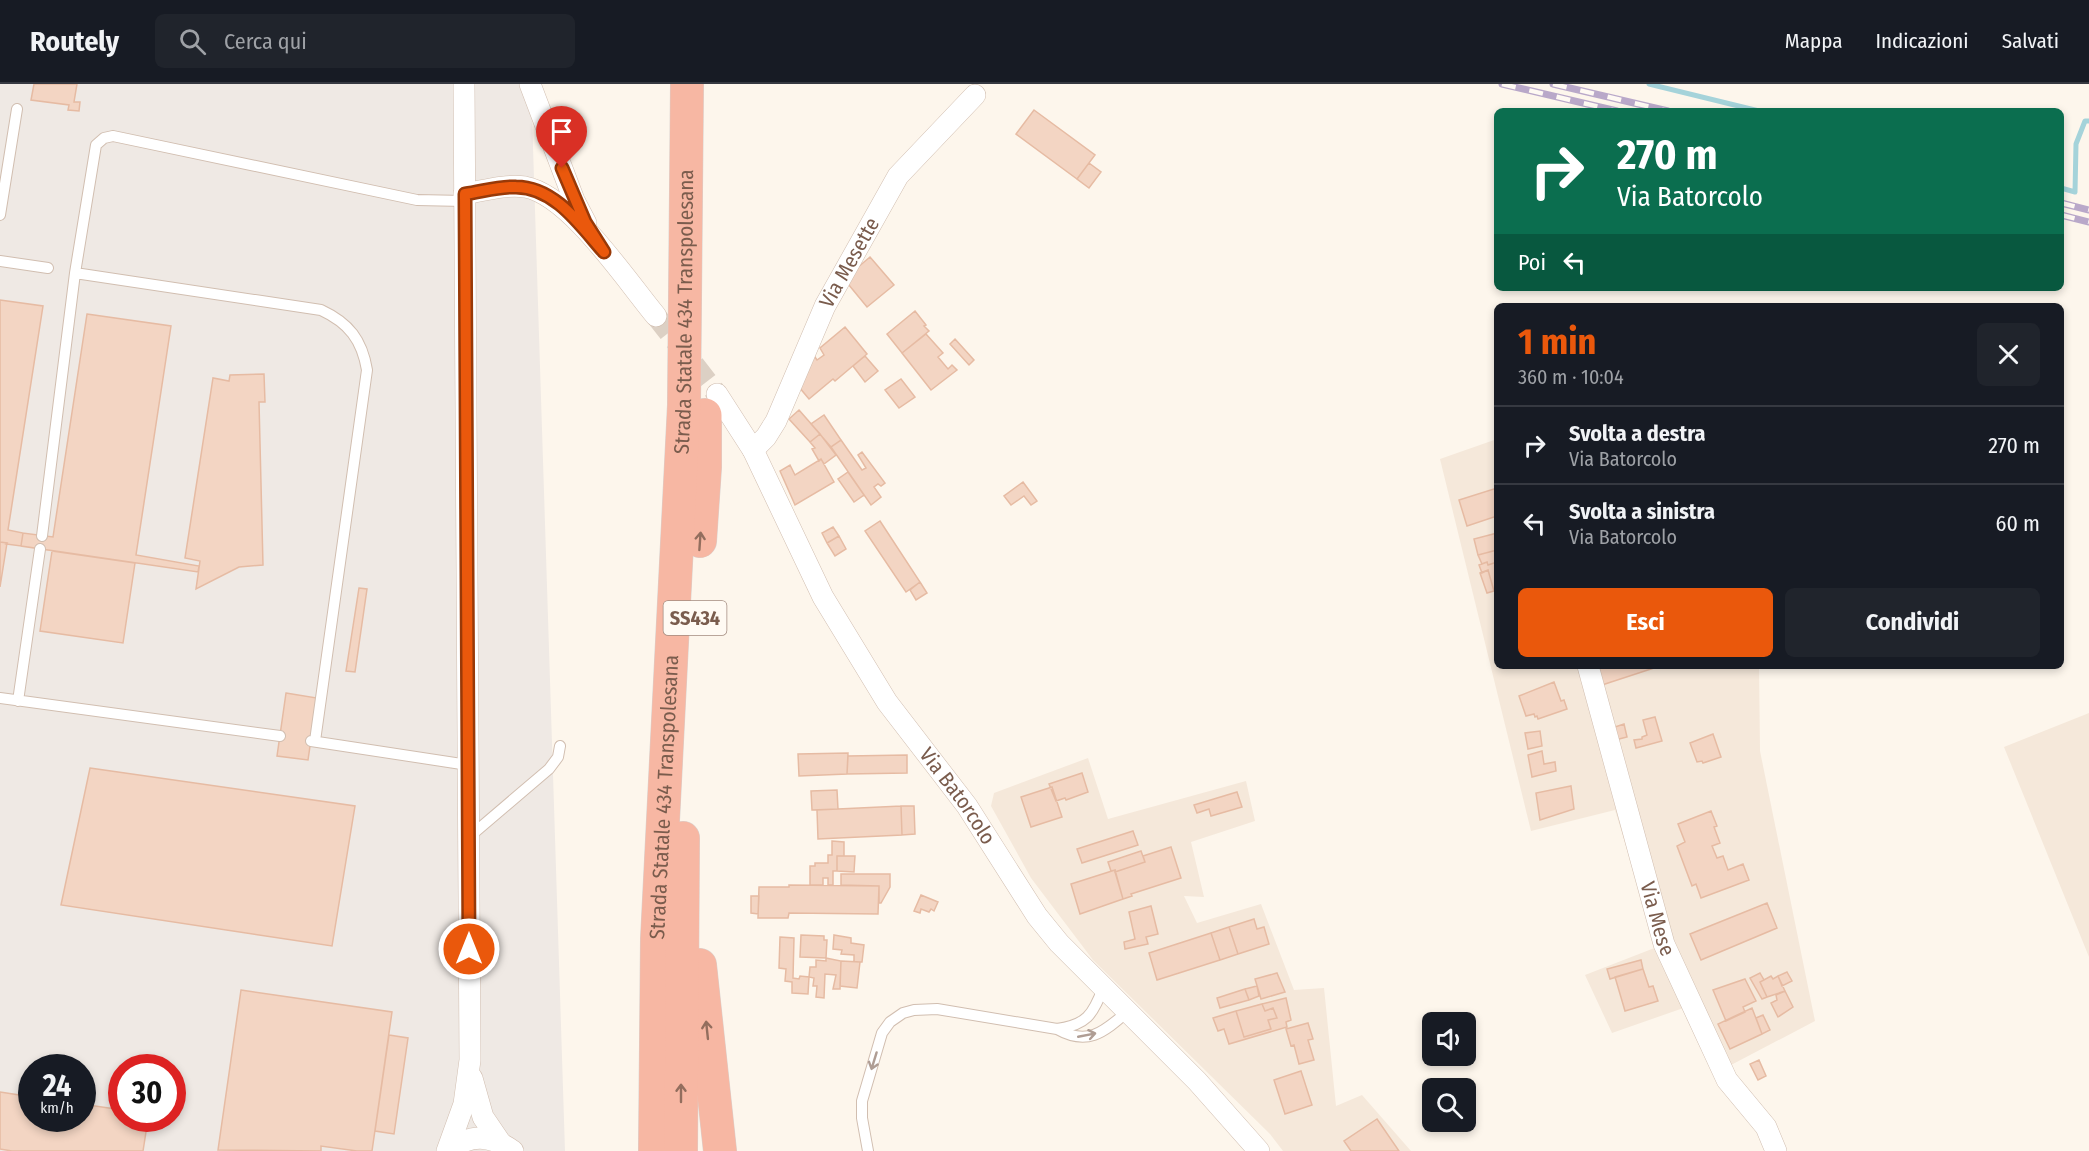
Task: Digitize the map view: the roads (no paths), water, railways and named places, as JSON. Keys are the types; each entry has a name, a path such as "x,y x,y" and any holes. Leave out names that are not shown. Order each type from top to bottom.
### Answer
{"highway":[{"name":"Strada Statale 434 Transpolesana","path":"655,1151 657,939 684,405 687,84"},
{"name":"Strada Statale 434 Transpolesana","path":"681,1151 683,808 705,467 707,84"},
{"path":"683,808 720,1151"},
{"path":"633,1151 642,964 657,939"}],"street":[{"path":"464,84 470,1060 472,1082 483,1117 506,1147"},
{"path":"530,84 574,200 604,252"},
{"name":"Via Mesette","path":"753,450 776,422 825,306 898,176 975,95"},
{"path":"465,198 515,186 543,194 576,219 656,316"},
{"name":"Via Batorcolo","path":"717,394 753,450 823,597 887,702 967,806 1037,916 1059,943 1197,1081 1259,1151"},
{"name":"Via Mese","path":"1589,669 1664,944 1727,1080 1766,1127 1776,1151"},
{"path":"448,1151 464,1104 470,1060"},
{"path":"448,1151 457,1144 470,1139 485,1138 506,1147"}],"lane":[{"path":"0,215 16,110"},
{"path":"42,536 75,273 96,145 104,138 113,136 417,200 465,198"},
{"path":"0,261 48,268"},
{"path":"75,273 321,310 346,326 359,341 367,370 313,741 468,765"},
{"path":"18,701 40,549"},
{"path":"0,698 280,736"},
{"path":"468,838 549,769 558,757 560,746"},
{"path":"867,1150 862,1101 882,1033 890,1022 903,1013 937,1009 1057,1029 1070,1027 1088,1018 1103,988"},
{"path":"1057,1029 1071,1037 1085,1038 1101,1032 1127,1012"}],"waterway":[{"path":"1649,84 1747,108"},
{"path":"2064,189 2075,192 2076,144 2085,121 2089,121"}],"tunnel":[{"path":"656,316 717,394"}],"railway":[{"path":"1502,84 1604,108"},
{"path":"1553,84 1655,108"},
{"path":"2064,204 2089,210"},
{"path":"2064,216 2089,222"}]}
